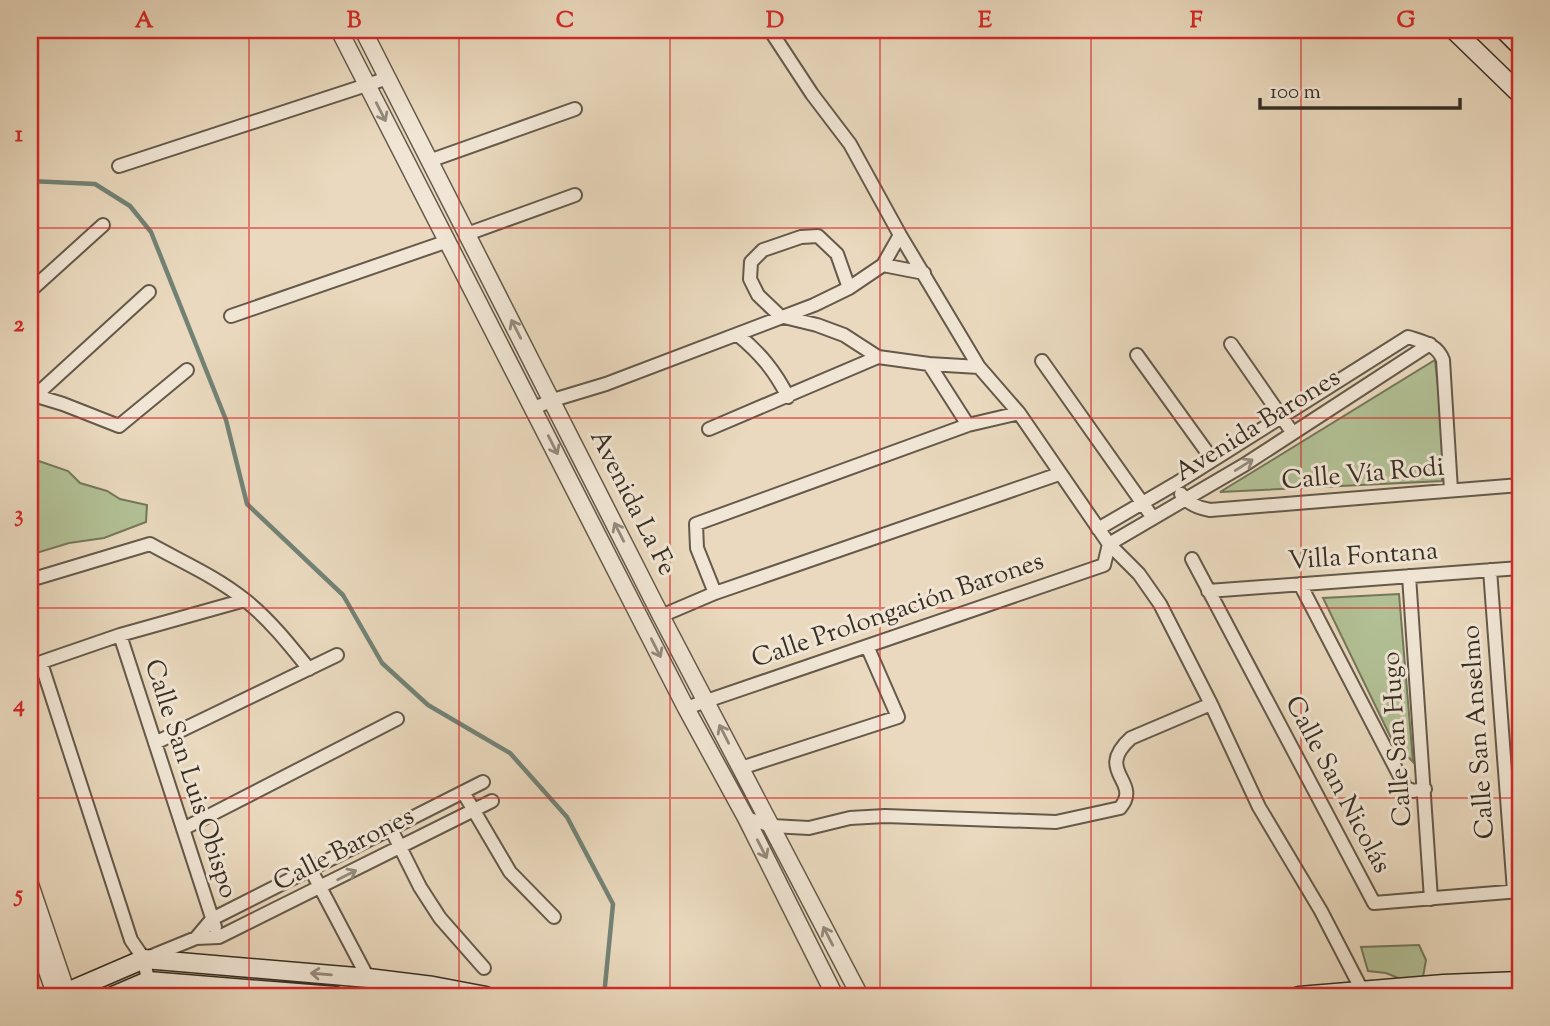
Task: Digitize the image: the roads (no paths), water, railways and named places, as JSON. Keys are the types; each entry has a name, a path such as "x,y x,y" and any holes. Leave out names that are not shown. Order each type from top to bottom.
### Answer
{"main road":[{"path":"1454,30 1520,94"},
{"path":"1504,30 1520,46"},
{"path":"62,995 144,959 368,978 486,996"},
{"path":"113,996 148,981 335,996"},
{"path":"1298,996 1446,990 1520,981"}],"street":[{"name":"Avenida La Fe","path":"339,30 686,708 746,818 835,996"},
{"name":"Avenida La Fe","path":"363,30 662,616 860,996"},
{"path":"770,30 811,94 850,144 979,368 1019,413 1109,544 1139,574 1160,604 1259,807 1321,911 1364,994"},
{"path":"119,166 388,78"},
{"path":"429,161 575,110"},
{"path":"467,234 575,195"},
{"path":"30,291 103,225"},
{"path":"534,408 606,384 814,305 849,288 883,265 900,235"},
{"path":"849,288 837,254 818,236 801,237 763,250 751,262 750,279 758,295 780,316 844,335 878,357 979,368"},
{"path":"231,316 447,241"},
{"path":"883,265 923,273"},
{"path":"149,292 32,395 119,426 187,370"},
{"path":"738,335 757,350 776,373 788,397"},
{"name":"Avenida Barones","path":"1098,529 1175,484 1212,458 1408,337 1430,344"},
{"path":"1430,344 1439,351 1443,360 1451,490"},
{"name":"Avenida Barones","path":"1109,544 1244,465 1430,344"},
{"path":"1231,345 1292,432"},
{"path":"1137,355 1212,458"},
{"path":"709,429 878,357"},
{"path":"1042,361 1153,518"},
{"path":"929,363 968,425"},
{"path":"715,593 696,548 696,524 968,425 1019,413"},
{"path":"662,616 715,593 1059,474"},
{"path":"1175,484 1185,500"},
{"name":"Calle Vía Rodi","path":"1185,500 1198,508 1209,510 1520,485"},
{"path":"30,580 150,544 216,580 245,600 281,633 309,669"},
{"name":"Calle Prolongación Barones","path":"686,708 1104,565 1109,544"},
{"name":"Calle San Nicolás","path":"1192,559 1374,903 1517,891"},
{"name":"Villa Fontana","path":"1208,591 1520,568"},
{"name":"Calle San Anselmo","path":"1490,570 1517,891"},
{"name":"Calle San Hugo","path":"1409,576 1431,899"},
{"path":"1300,584 1406,788 1413,791 1425,789"},
{"path":"148,981 144,959 131,940 35,664 120,635 245,600"},
{"name":"Calle San Luis Obispo","path":"120,635 219,937"},
{"path":"741,768 898,717 867,646"},
{"path":"155,743 337,655"},
{"path":"746,818 772,826 809,828 850,818 885,816 1056,822 1120,808 1127,799 1128,792 1116,768 1115,757 1121,747 1131,738 1211,704"},
{"path":"183,829 397,719"},
{"name":"Calle Barones","path":"196,938 212,919 482,782"},
{"path":"463,792 510,872 554,917"},
{"name":"Calle Barones","path":"144,959 196,938 219,937 492,801"},
{"path":"391,829 420,887 440,918 484,968"},
{"path":"311,870 368,978"},
{"path":"30,884 39,947"},
{"path":"30,923 62,995"}],"waterway":[{"path":"30,181 95,184 130,206 151,232 226,420 247,504 343,595 382,663 428,705 510,753 567,817 613,904 604,996"}]}
